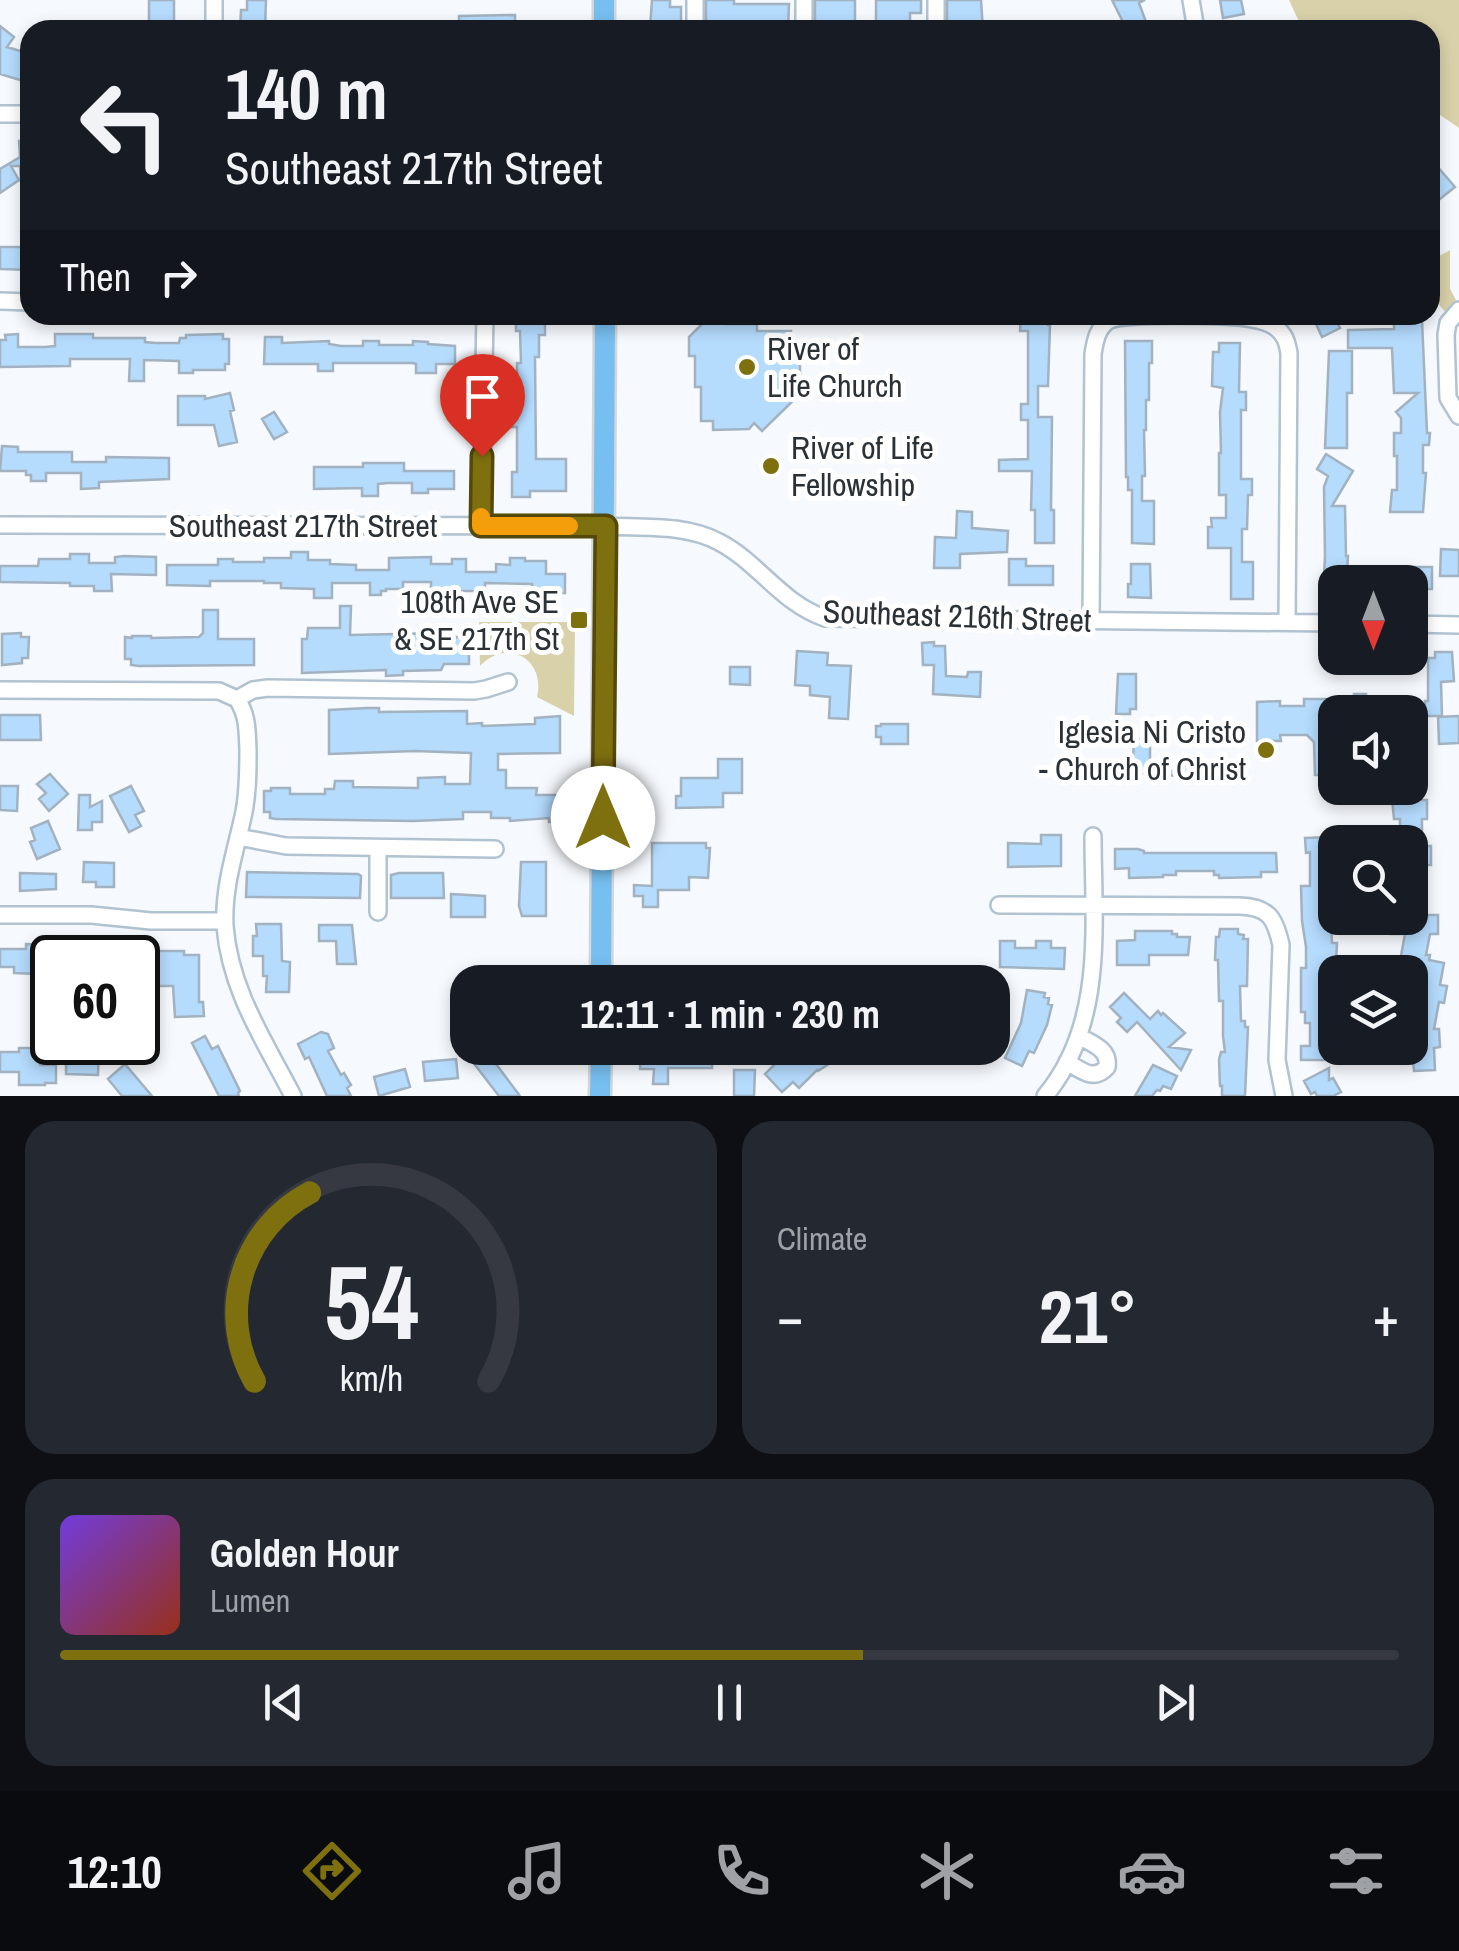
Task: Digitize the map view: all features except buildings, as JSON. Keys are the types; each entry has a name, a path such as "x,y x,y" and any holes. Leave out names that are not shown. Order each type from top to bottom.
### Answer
{"main road":[{"path":"602,965 605,325"},
{"path":"600,1096 601,1065"}],"street":[{"path":"1459,310 1448,323 1446,336 1448,398 1459,416"},
{"path":"481,526 485,325"},
{"path":"1091,620 1093,354 1105,325"},
{"path":"1268,325 1287,340 1289,354 1287,622"},
{"name":"Southeast 217th Street","path":"0,525 606,526"},
{"name":"Southeast 216th Street","path":"606,526 704,535 723,544 796,605 825,618 1318,623"},
{"path":"1428,624 1459,625"},
{"path":"237,698 268,688 474,691 508,682"},
{"path":"0,690 219,691 237,698 247,720 248,769 247,793 226,891 229,960 236,983 293,1096"},
{"path":"1044,1096 1079,1036 1092,986 1093,836"},
{"path":"238,837 286,846 495,849"},
{"path":"378,848 378,912"},
{"path":"999,905 1256,907 1268,914 1281,945 1278,1060 1284,1096"},
{"path":"0,914 91,915 151,922 225,921"},
{"path":"1067,1062 1093,1075 1107,1067 1105,1052 1079,1036"}],"shaded area":[{"path":"1289,0 1459,0 1459,128 1440,115 1440,20 1298,20"},
{"path":"1450,250 1450,289 1456,300 1445,312 1440,306 1440,256"},
{"path":"479,622 575,622 574,716 537,697 536,672 522,656 502,653 480,666"}],"slow traffic":[{"path":"481,517 481,526 569,526"}],"place":[{"name":"River of Life Church","path":"747,367"},
{"name":"River of Life Fellowship","path":"771,466"},
{"name":"108th Ave SE & SE 217th St","path":"579,620"},
{"name":"Iglesia Ni Cristo - Church of Christ","path":"1266,750"}],"route":[{"path":"482,456 481,526 606,526 603,818"}]}
